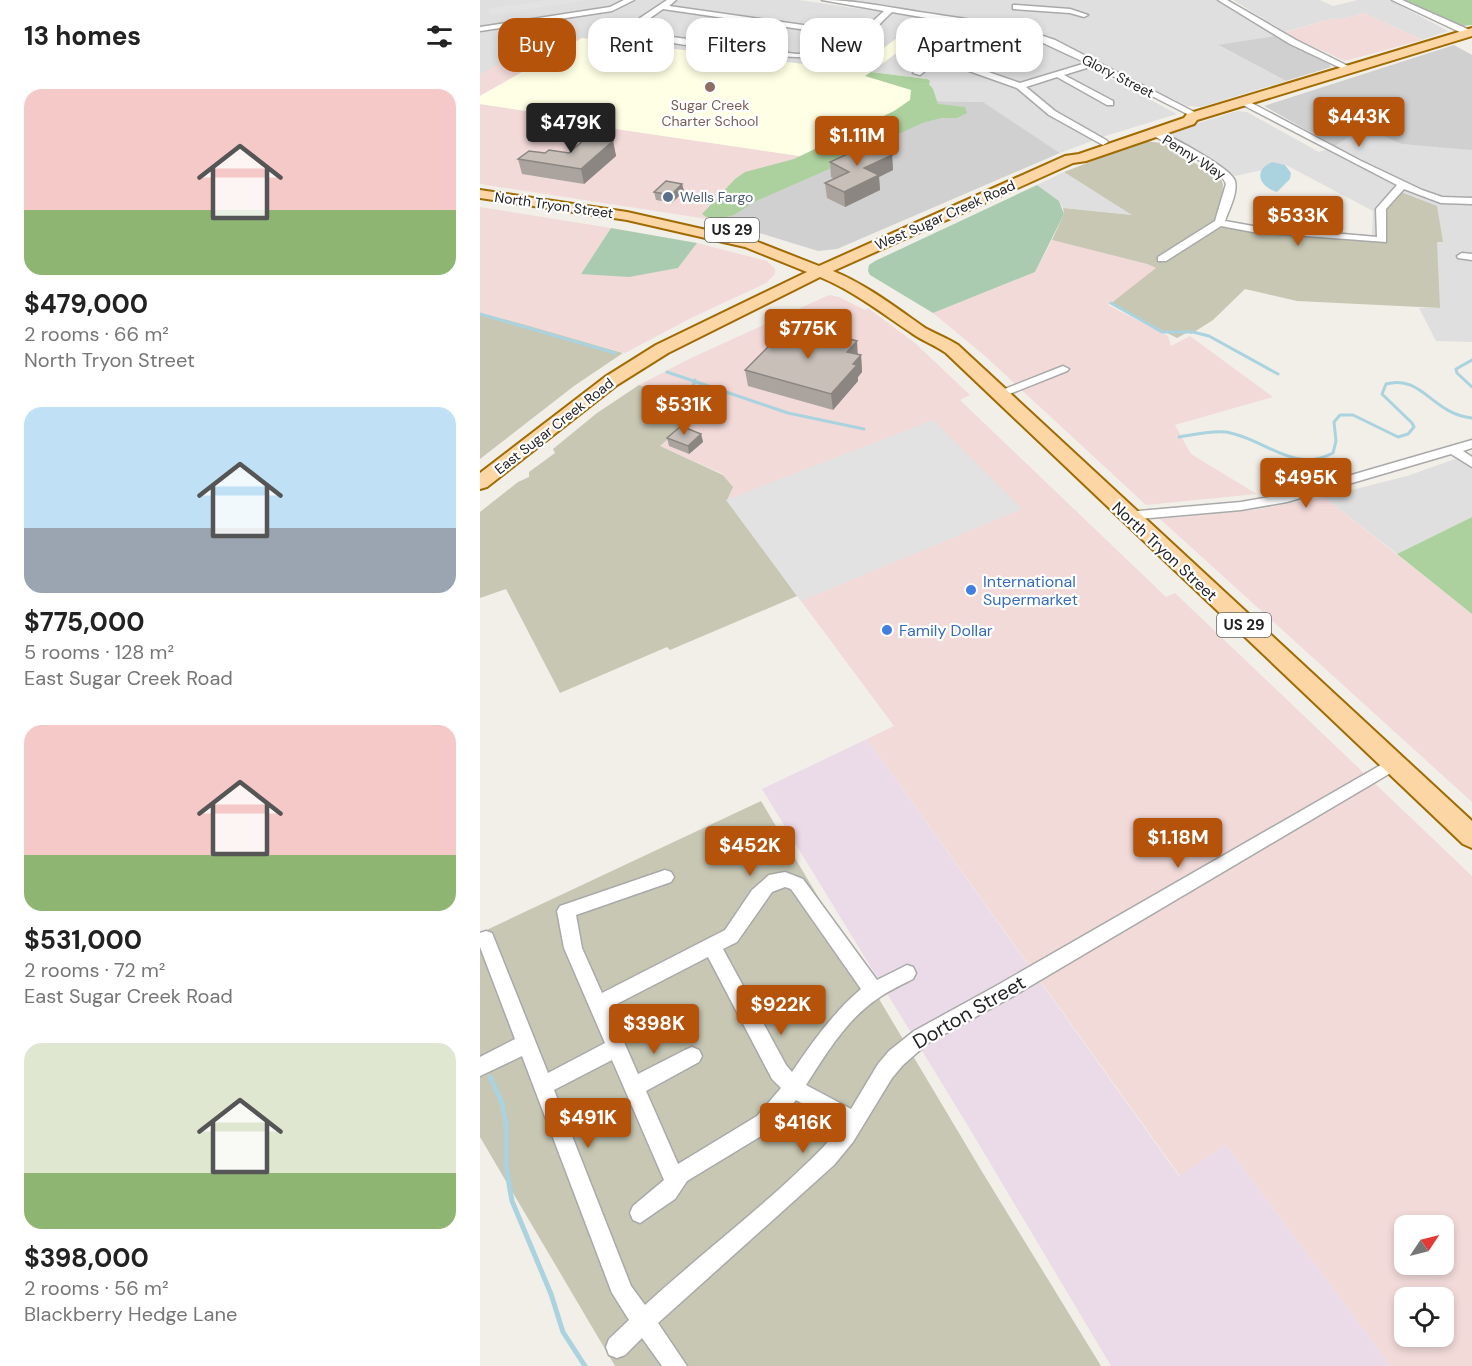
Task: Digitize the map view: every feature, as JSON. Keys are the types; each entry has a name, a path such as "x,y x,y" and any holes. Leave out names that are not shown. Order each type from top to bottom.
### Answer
{"main road":[{"name":"West Sugar Creek Road","path":"827,268 1070,159 1081,158 1195,117 1470,33"},
{"name":"West Sugar Creek Road","path":"1070,159 1072,153 1103,142 1182,117 1195,117"},
{"name":"North Tryon Street","path":"480,194 627,216 732,239 827,268 881,289 911,308 936,328 938,339 952,349 1127,516 1472,837"},
{"name":"East Sugar Creek Road","path":"480,483 584,401 639,362 682,338 827,268"}],"street":[{"path":"480,29 612,9 630,0"},
{"path":"672,0 643,20 640,26 648,36 800,55"},
{"name":"Glory Street","path":"826,0 947,18"},
{"path":"1222,0 1293,42 1350,69"},
{"path":"1396,0 1470,33"},
{"path":"1004,18 1018,3 1084,15"},
{"path":"662,7 800,27"},
{"path":"881,18 891,9"},
{"name":"Glory Street","path":"1043,39 1195,117"},
{"path":"1020,86 1093,63"},
{"path":"980,72 1020,86 1052,113 1103,142"},
{"path":"1057,74 1110,103"},
{"path":"1244,102 1402,185 1436,199 1472,201"},
{"name":"Penny Way","path":"1153,132 1214,166 1228,177 1231,184 1230,195 1219,223"},
{"path":"1162,260 1219,223 1253,229 1382,240 1381,209 1402,185"},
{"path":"998,394 1064,369"},
{"path":"1127,516 1241,506 1278,500 1472,444"},
{"path":"1454,450 1472,463"},
{"name":"Dorton Street","path":"617,1347 693,1276 794,1189 837,1147 885,1071 896,1058 921,1037 1003,992 1393,764"},
{"path":"665,877 566,911 573,948 676,1183"},
{"path":"598,1005 712,946 738,930 769,883 785,879 796,884 874,991"},
{"path":"486,939 623,1293 676,1366"},
{"path":"712,946 774,1064 794,1087 854,1122"},
{"path":"640,1213 659,1200 676,1183 681,1174 764,1123 794,1087 837,1023 853,1006 874,991 907,973"},
{"path":"480,1067 527,1044"},
{"path":"543,1086 617,1047"},
{"path":"634,1087 692,1056"}],"shaded area":[{"path":"480,0 799,0 924,18 896,18 896,39 884,48 884,18 800,18 800,64 788,62 788,18 686,18 686,50 674,49 674,18 588,18 588,39 576,38 576,18 498,18 498,65 480,75"},
{"path":"548,0 589,0 491,15 486,9"},
{"path":"840,0 1215,0 1275,36 1219,46 1286,81 1201,107 1187,106 1043,35 1043,18 969,18"},
{"path":"1233,0 1320,0 1333,6 1357,0 1390,0 1448,31 1422,40 1364,13 1339,20 1334,18 1285,32"},
{"path":"1364,13 1422,40 1345,61 1283,33 1334,18 1339,20"},
{"path":"1275,36 1331,67 1286,81 1218,45"},
{"name":"Sugar Creek Charter School","path":"582,38 588,39 588,72 674,72 674,49 686,50 686,72 788,72 788,62 800,64 800,72 871,72 927,79 926,99 813,158 548,119 552,115 480,104 480,96 522,72 576,72 576,41"},
{"name":"Sugar Creek Charter School","path":"896,39 896,53 884,62 884,48"},
{"path":"1043,43 1177,114 1102,137 1060,153 983,102 923,101 871,72 884,72 884,62 896,53 896,72 1043,72"},
{"path":"1454,45 1472,55 1472,150 1401,144 1364,127 1335,146 1264,106"},
{"path":"498,64 498,72 522,72 480,96 480,74"},
{"path":"923,101 983,102 1060,153 837,249 818,251 720,221 764,169 822,156"},
{"path":"480,104 553,115 549,119 813,158 764,169 720,221 480,184"},
{"path":"1237,111 1247,112 1319,152 1335,146 1364,127 1401,144 1472,149 1472,342 1436,341 1419,308 1440,308 1372,236 1373,211 1286,165 1235,176 1172,139 1170,135 1173,131"},
{"path":"1144,141 1162,143 1221,179 1223,184 1221,222 1386,237 1384,211 1398,191 1437,206 1443,242 1437,242 1440,308 1297,301 1245,289 1213,320 1191,334 1188,332 1177,338 1110,304 1156,268 1052,240 1064,214 1063,208 1132,215 1064,172"},
{"path":"1064,172 1133,215 1063,208 1059,201 1037,185"},
{"path":"1037,185 1059,201 1064,214 1035,272 933,313 870,275 869,265 875,261"},
{"path":"480,207 611,228 581,274 678,268 697,243 767,261 775,269 775,274 766,283 691,318 625,353 480,313"},
{"path":"611,228 697,243 678,268 629,277 581,274"},
{"path":"1052,240 1147,264 1157,269 1108,305 1168,336 1171,346 1190,336 1273,397 1175,425 1191,454 1257,494 1146,505 985,356 933,313 1035,272"},
{"path":"829,295 839,297 865,310 868,308 915,343 970,395 960,400 1166,597 1175,593 1472,876 1472,1366 1391,1366 1226,1145 1180,1176 867,739 894,726 726,500 732,487 723,474 659,446 702,408 639,385 689,359"},
{"path":"480,313 623,353 574,386 480,459"},
{"path":"639,385 703,408 660,446 723,475 733,487 727,500 797,596 670,650 667,647 560,693 506,589 480,598 480,512 518,482 529,477 529,472 555,453 553,449 597,413"},
{"path":"933,420 1022,509 801,601 726,500"},
{"path":"1472,453 1472,517 1397,554 1324,497 1407,476"},
{"path":"1324,497 1472,614 1472,802 1160,519 1254,510"},
{"path":"867,739 1179,1176 1226,1145 1391,1366 1111,1366 968,1126 762,789"},
{"path":"761,801 1101,1366 615,1366 480,1137 480,933"}],"green space":[{"path":"1404,0 1472,0 1472,25 1462,26"},
{"path":"871,72 927,79 930,81 929,84 938,104 965,107 967,113 957,118 941,118 922,123 901,133 878,137 854,158 754,202 734,215 723,218 706,217 702,214 735,179 745,172 794,159 894,111 910,100 911,90 865,76"},
{"path":"1472,517 1472,614 1397,554"}],"water":[{"path":"1272,162 1285,165 1291,173 1290,179 1277,192 1263,183 1260,174"}],"building":[{"path":"587,137 613,141 581,169 518,159 529,151 545,153 549,150 569,153"},
{"path":"869,144 892,155 864,168 879,175 844,192 825,183 849,172 830,162"},
{"path":"666,181 682,184 671,195 654,192"},
{"path":"804,327 857,341 847,352 861,355 853,364 857,365 831,394 745,370 781,334 794,337"},
{"path":"681,426 701,434 688,446 667,438"}],"waterway":[{"path":"1111,303 1162,332 1193,332 1209,336 1278,374"},
{"path":"480,314 615,353"},
{"path":"1472,360 1456,369 1457,373 1472,387"},
{"path":"667,372 695,381"},
{"path":"693,386 695,381"},
{"path":"695,381 788,413 864,429"},
{"path":"1179,437 1208,432 1226,432 1240,435 1292,457 1318,458 1333,453 1336,441 1334,422 1340,415 1353,415 1398,437 1408,434 1414,427 1412,423 1382,394 1386,384 1398,382 1418,389 1447,410 1472,418"},
{"path":"490,1077 502,1103 506,1124 506,1167 512,1201 551,1294 563,1332 585,1366"}],"place":[{"name":"Sugar Creek Charter School","path":"710,87"},
{"name":"Wells Fargo","path":"668,197"},
{"name":"International Supermarket","path":"971,590"},
{"name":"Family Dollar","path":"887,630"}]}
